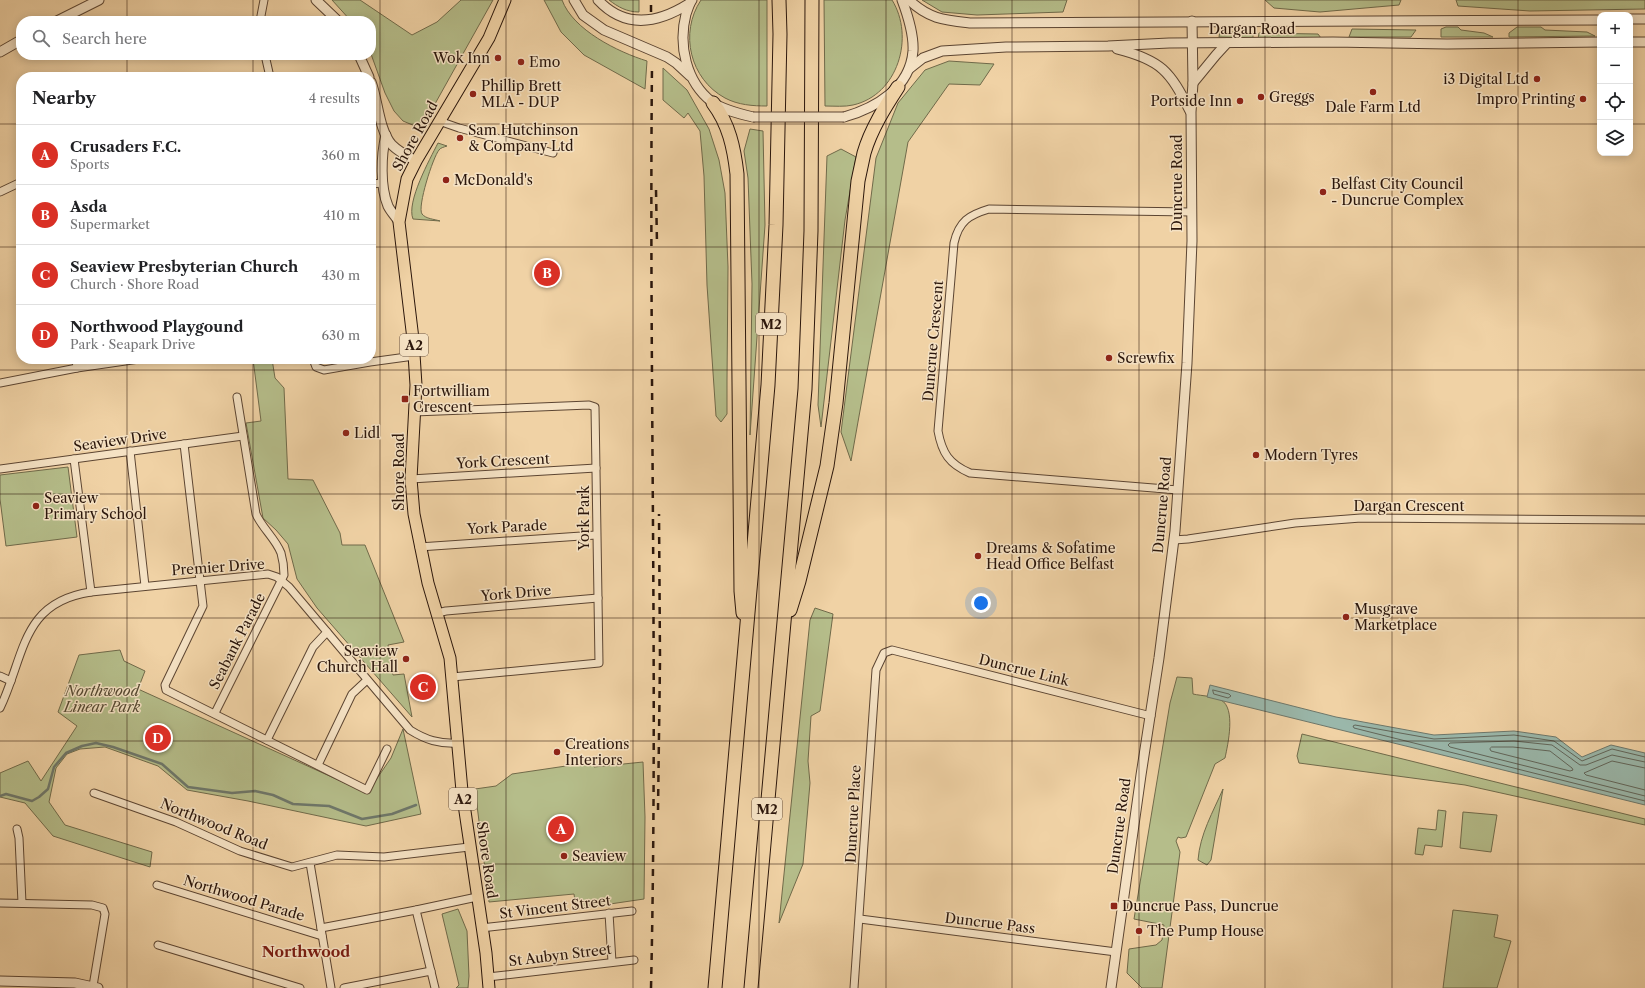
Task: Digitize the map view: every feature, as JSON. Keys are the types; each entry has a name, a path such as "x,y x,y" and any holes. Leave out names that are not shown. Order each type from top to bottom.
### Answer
{"highway":[{"name":"M2","path":"715,988 746,646 768,377 776,225 780,34 779,0"},
{"name":"M2","path":"751,988 805,389 811,231 812,0"},
{"path":"783,631 799,581 827,466 836,403 861,166 864,152 873,131 882,112 898,87"},
{"path":"713,103 722,114 735,152 740,591 746,646"}],"main road":[{"name":"Shore Road","path":"488,982 482,928 462,791 448,647 437,613 420,547 414,514 411,479 416,385 399,222 407,180 416,161 488,38 505,0"}],"street":[{"path":"67,16 99,0"},
{"path":"261,16 264,0"},
{"path":"316,0 333,16"},
{"path":"574,0 583,15 604,30 667,57 676,63 694,80 713,103 736,113 753,117 844,117 874,105 898,87 909,69 913,51 909,19 902,0"},
{"path":"598,0 614,14 637,20 655,19 673,14 691,1"},
{"name":"Dargan Road","path":"909,0 931,16 945,20 971,23 1597,20"},
{"path":"691,1 683,28 683,46 685,60 694,80"},
{"path":"1633,19 1645,19"},
{"name":"Duncrue Road","path":"1111,988 1141,775 1151,716 1174,540 1187,363 1192,212 1192,21"},
{"name":"Dargan Road","path":"909,69 923,58 942,51 962,49 1193,43 1597,42"},
{"path":"1633,42 1645,42"},
{"path":"0,52 16,43"},
{"path":"1193,83 1227,43"},
{"path":"1108,46 1151,59 1165,70 1175,83 1191,112"},
{"path":"266,60 269,72"},
{"path":"360,60 366,72"},
{"path":"376,100 386,135 391,144 400,152 416,161"},
{"path":"439,121 459,128 553,153"},
{"path":"386,135 382,149 386,200 389,208 399,222"},
{"path":"376,184 384,183"},
{"path":"0,192 16,184"},
{"name":"Duncrue Crescent","path":"1178,490 970,473 956,467 946,454 940,444 938,431 954,243 956,233 963,222 976,213 989,209 1192,212"},
{"path":"376,362 414,356"},
{"path":"77,364 77,368"},
{"path":"0,382 105,364"},
{"path":"315,364 316,367 324,370 363,364"},
{"path":"237,397 256,514 259,522 281,552 284,575 282,580"},
{"name":"York Park","path":"414,412 589,405 595,407 599,663 452,677"},
{"name":"Seaview Drive","path":"0,469 243,436"},
{"path":"184,444 203,606 201,614 165,685 166,690 215,713 367,790 387,749"},
{"path":"130,451 145,586"},
{"path":"74,459 91,592"},
{"name":"York Crescent","path":"411,479 596,468"},
{"name":"Dargan Crescent","path":"1174,540 1303,522 1361,518 1645,520"},
{"name":"York Parade","path":"420,547 596,535"},
{"name":"Premier Drive","path":"0,708 30,630 41,614 56,602 76,594 91,592 268,574 282,580 289,587 410,730 432,741 458,743"},
{"name":"Seabank Parade","path":"215,713 282,580"},
{"name":"York Drive","path":"437,613 598,598"},
{"path":"267,740 313,647 327,632"},
{"name":"Duncrue Link","path":"892,650 1151,716"},
{"name":"Duncrue Place","path":"854,988 860,919 876,670 884,653 892,650"},
{"path":"0,676 11,681"},
{"path":"318,765 352,694 367,680"},
{"name":"Northwood Road","path":"94,793 176,822 240,851 292,867 337,855 384,857 469,847"},
{"path":"17,829 19,838 22,903"},
{"path":"310,863 331,988"},
{"name":"Northwood Parade","path":"157,885 322,936"},
{"name":"Northwood Parade","path":"321,928 477,897"},
{"path":"0,903 92,905 104,908 105,914 95,987 75,983 0,981"},
{"path":"416,910 435,988"},
{"name":"St Vincent Street","path":"482,928 632,911"},
{"path":"609,913 612,962"},
{"name":"Duncrue Pass","path":"860,919 1116,952"},
{"path":"158,945 300,988"},
{"name":"St Aubyn Street","path":"488,982 612,962 634,960"},
{"path":"344,988 431,972"}],"green space":[{"path":"332,0 360,0 412,35 437,22 461,0 493,0 431,111 423,121 415,126 403,121 394,111 385,93 373,60 376,60 376,16 346,16"},
{"path":"544,0 562,0 576,21 586,30 610,46 647,61 645,89 584,55 561,32"},
{"path":"609,0 639,0 639,12 623,9"},
{"path":"701,0 767,0 767,106 746,105 725,98 713,90 703,79 696,67 690,40 694,13"},
{"path":"824,0 892,0 899,15 902,31 902,47 898,63 891,77 881,90 869,99 853,105 825,106"},
{"path":"922,0 1067,0 1063,12 977,15 942,12"},
{"path":"1265,0 1401,0 1399,5 1320,12 1274,8"},
{"path":"1456,0 1645,0 1645,9 1530,11 1458,6"},
{"path":"1446,27 1458,27 1461,30 1484,33 1493,37 1441,37 1441,29"},
{"path":"1517,27 1541,27 1545,30 1587,32 1595,36 1509,37 1509,33"},
{"path":"1352,29 1416,30 1411,37 1349,37"},
{"path":"1220,31 1253,34 1253,38 1219,37"},
{"path":"1259,33 1318,34 1321,38 1258,39"},
{"path":"949,61 994,64 980,85 949,84 908,142 851,461 841,432 876,158 898,103 925,70"},
{"path":"663,68 687,90 709,129 719,160 725,193 728,267 727,414 721,422 716,416 707,285 704,176 700,131 688,113 684,118 663,100"},
{"path":"750,129 763,131 765,225 750,435 752,284 748,178 744,151"},
{"path":"438,143 447,146 440,149 436,154 426,182 421,210 422,214 426,217 440,221 413,219 413,202 416,192"},
{"path":"841,149 856,157 845,220 821,427 818,405 827,156"},
{"path":"254,364 273,364 275,378 284,388 288,479 313,480 340,533 342,545 365,545 404,642 388,645 393,675 404,674 412,717 317,608 297,579 288,544 263,518 246,423 261,421"},
{"name":"Seaview Primary School","path":"68,467 77,537 6,546 0,499 0,475"},
{"path":"815,608 833,614 820,711 811,716 808,761 810,783 803,864 779,923 810,620"},
{"name":"Northwood Linear Park","path":"120,650 124,661 145,671 138,689 367,793 391,758 403,729 421,814 366,826 248,801 187,790 158,766 105,747 80,749 67,754 56,768 49,802 65,825 152,852 150,867 53,836 25,803 0,797 0,773 28,761 41,781 77,726 58,712 79,655"},
{"path":"1177,677 1192,678 1193,694 1215,698 1226,704 1230,718 1229,736 1225,758 1215,764 1186,837 1178,837 1176,841 1180,852 1162,988 1142,988 1127,973 1129,949 1156,945 1162,940 1164,925 1134,919 1170,703"},
{"path":"1302,734 1645,819 1645,825 1465,785 1299,763 1297,756"},
{"name":"Seaview","path":"593,762 594,767 643,762 645,817 644,899 576,909 574,894 489,902 475,789 496,786 512,774"},
{"path":"1223,789 1211,860 1207,865 1198,860 1199,850 1208,823"},
{"path":"1438,810 1446,811 1442,847 1425,845 1423,855 1415,854 1418,828 1436,830"},
{"path":"1463,812 1497,815 1491,852 1460,848"},
{"path":"458,909 467,931 469,976 468,988 456,988 459,985 442,914"},
{"path":"1453,910 1498,915 1494,937 1511,941 1497,988 1443,988"}],"water":[{"path":"1210,685 1336,717 1434,735 1514,731 1556,737 1582,757 1611,745 1645,753 1645,805 1207,697"}],"waterway":[{"path":"0,796 6,794 32,801 48,789 54,767 66,753 82,746 96,743 113,747 162,764 188,787 232,793 255,791 273,795 293,804 329,806 362,819 392,814 416,805"}],"railway":[{"path":"651,0 651,12"},
{"path":"651,988 654,757 651,180 652,65"},
{"path":"656,190 657,244"},
{"path":"658,810 660,660 659,514"}],"place":[{"name":"Wok Inn","path":"498,58"},
{"name":"Emo","path":"521,62"},
{"name":"i3 Digital Ltd","path":"1537,79"},
{"name":"Dale Farm Ltd","path":"1373,92"},
{"name":"Phillip Brett MLA - DUP","path":"473,94"},
{"name":"Greggs","path":"1261,97"},
{"name":"Impro Printing","path":"1583,99"},
{"name":"Portside Inn","path":"1240,101"},
{"name":"Sam Hutchinson & Company Ltd","path":"460,138"},
{"name":"McDonald's","path":"446,180"},
{"name":"Belfast City Council - Duncrue Complex","path":"1323,192"},
{"name":"Asda","path":"547,273"},
{"name":"Screwfix","path":"1109,358"},
{"name":"Fortwilliam Crescent","path":"405,399"},
{"name":"Lidl","path":"346,433"},
{"name":"Modern Tyres","path":"1256,455"},
{"name":"Seaview Primary School","path":"36,506"},
{"name":"Dreams & Sofatime Head Office Belfast","path":"978,556"},
{"name":"Musgrave Marketplace","path":"1346,617"},
{"name":"Seaview Church Hall","path":"406,659"},
{"name":"Seaview Presbyterian Church","path":"423,687"},
{"name":"Northwood Playgound","path":"158,738"},
{"name":"Creations Interiors","path":"557,752"},
{"name":"Crusaders F.C.","path":"561,829"},
{"name":"Seaview","path":"564,856"},
{"name":"Duncrue Pass, Duncrue","path":"1114,906"},
{"name":"The Pump House","path":"1139,931"}],"district":[{"name":"Northwood","path":"306,951"}]}
